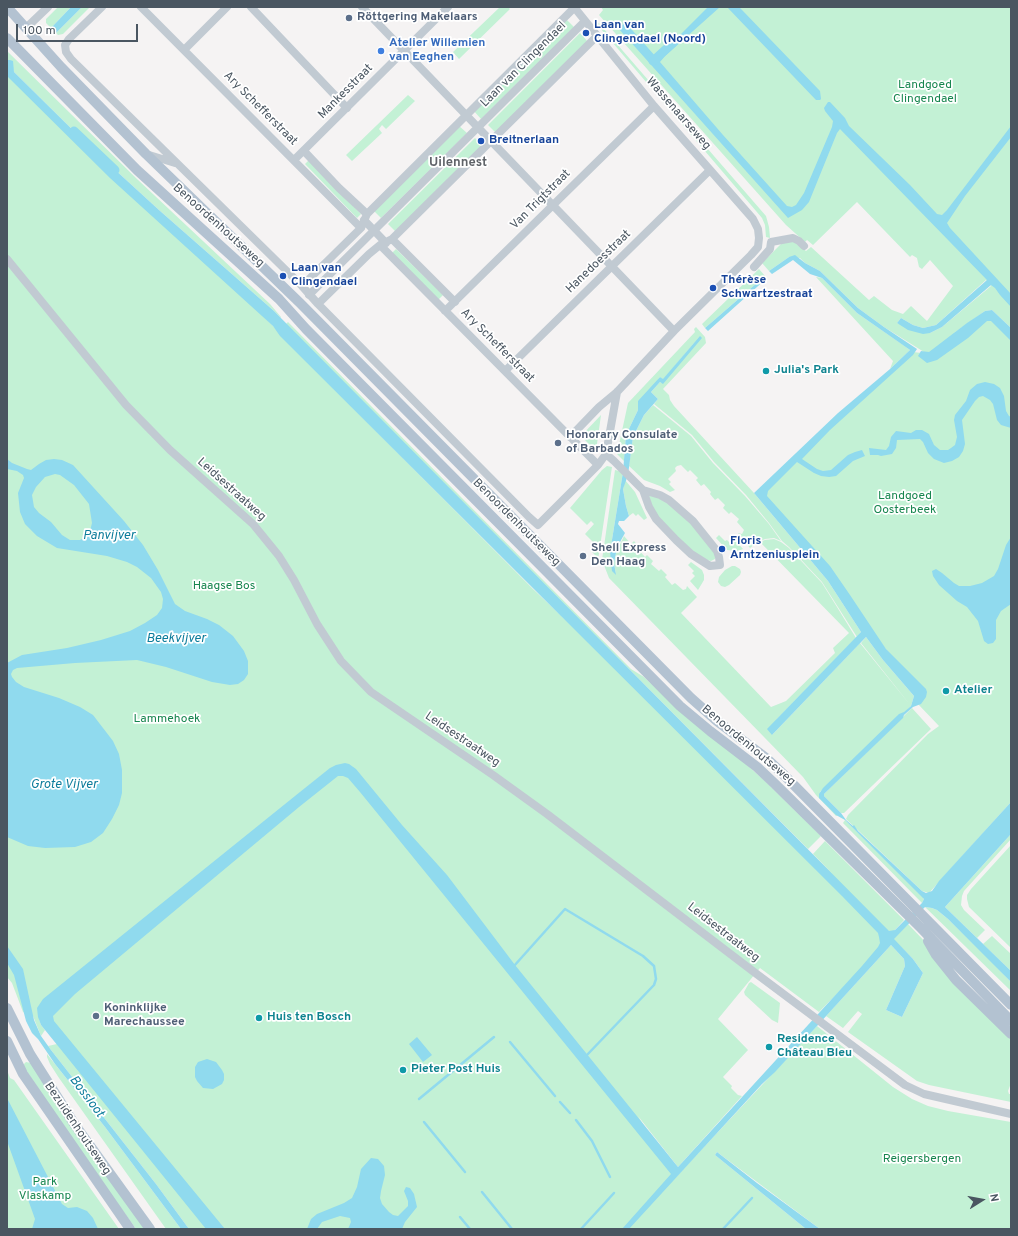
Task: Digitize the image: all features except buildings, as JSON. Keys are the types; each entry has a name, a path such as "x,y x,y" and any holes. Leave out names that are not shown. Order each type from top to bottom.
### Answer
{"main road":[{"name":"Benoordenhoutseweg","path":"7,7 61,67 146,154 300,303 691,698 717,721 766,758 784,775 1011,1005"},
{"name":"Benoordenhoutseweg","path":"7,38 137,170 278,299 680,706 775,784 921,928 1011,1021"},
{"path":"921,928 936,955 956,980 1011,1034"},
{"name":"Bezuidenhoutseweg","path":"7,1008 30,1054 75,1125 150,1229"},
{"name":"Bezuidenhoutseweg","path":"7,1041 27,1079 130,1229"}],"street":[{"path":"26,28 48,7"},
{"name":"Benoordenhoutseweg","path":"102,7 69,39 65,45 66,52 71,59 302,286 309,295 529,517 538,524 598,465"},
{"name":"Ary Schefferstraat","path":"141,7 361,228"},
{"path":"184,50 227,7"},
{"path":"251,7 347,108"},
{"path":"362,7 674,331"},
{"name":"Mankesstraat","path":"294,160 448,7"},
{"name":"Wassenaarseweg","path":"574,7 654,106 753,220 758,228 759,238"},
{"name":"Laan van Clingendael","path":"302,286 361,228 365,217 574,7"},
{"name":"Laan van Clingendael","path":"309,295 585,21"},
{"path":"318,304 368,254 386,242 491,142 597,36"},
{"name":"Van Trigtstraat","path":"446,311 654,106"},
{"name":"Ary Schefferstraat","path":"304,151 365,217 374,231 455,302"},
{"name":"Benoordenhoutseweg","path":"146,154 178,164"},
{"name":"Hanedoesstraat","path":"505,371 710,170"},
{"path":"570,437 599,407 617,392 674,331 751,255 758,247 759,238 771,242 793,238 799,240 804,246"},
{"name":"Ary Schefferstraat","path":"386,242 446,311 598,465"},
{"path":"754,267 770,249 771,242"},
{"name":"Leidsestraatweg","path":"7,259 126,405 170,450 253,524 279,556 294,580 317,624 341,662 371,692 493,775 547,814 905,1085 924,1094 1011,1114"},
{"path":"598,465 606,454 617,392"},
{"path":"606,454 643,490 649,507 656,519 676,540 691,554 710,566 720,565 717,551 693,521 670,500 660,494 643,490"}],"green space":[{"path":"58,7 71,7 51,28 46,23 46,19"},
{"path":"82,7 90,7 63,34 58,35 56,33"},
{"path":"500,7 508,7 510,9 459,59 453,52"},
{"path":"601,7 1011,7 1011,328 992,310 985,311 954,333 989,313 1011,336 1011,802 929,893 922,891 846,819 848,815 928,734 939,726 917,703 923,696 761,492 913,352 924,352 884,327 858,308 820,271 805,263 800,258 789,257 769,271 762,263 785,240 795,242 806,251 811,247 869,300 874,296 892,310 903,314 911,306 927,321 953,286 930,260 922,269 919,267 917,258 912,255 910,257 857,202 813,245 807,240 805,242 786,225 599,15 603,10","holes":["986,280 991,286 942,327 930,333 897,323 901,318 913,325 923,328 936,325"]},
{"path":"565,18 574,27 481,119 473,110"},
{"path":"597,21 766,216 770,238 766,237 765,225 762,218 595,22"},
{"path":"580,33 588,42 496,133 488,125"},
{"path":"7,51 137,179 270,304 281,318 88,145 14,72 10,60 7,60"},
{"name":"Haagse Bos","path":"7,71 241,293 533,589 832,873 813,854 825,841 904,920 894,931 894,936 819,1012 760,968 718,1019 748,1050 723,1077 738,1095 742,1096 678,1167 638,1116 676,1177 817,1026 893,1087 912,1099 928,1106 948,1111 1011,1122 1011,1229 820,1229 717,1152 715,1155 806,1229 189,1229 156,1184 48,1046 57,1044 63,1052 39,1019 45,1030 41,1036 33,1016 23,1012 12,983 7,977"},
{"path":"408,95 415,101 386,129 382,125 379,129 382,133 352,161 346,155"},
{"path":"458,125 467,133 381,218 373,210"},
{"path":"475,138 483,146 396,232 388,224"},
{"path":"309,160 361,214 357,218 305,164"},
{"path":"396,249 443,295 438,300 392,253"},
{"path":"759,269 765,276 705,328 702,324"},
{"path":"816,277 822,278 857,313 910,350 890,369 893,361"},
{"path":"288,322 631,669 644,677 679,710 747,765 821,836 808,849 286,324"},
{"path":"696,327 705,337 706,343 663,389 669,395 674,406 754,493 828,581 861,632 857,637 822,582 782,541 746,495 714,462 692,435 654,404 658,399 651,392 660,382 662,383 700,336 663,380 660,377 638,410 626,435 624,461 617,454 628,403 695,332 694,329"},
{"path":"653,405 691,436 713,463 745,496 769,524 781,541 774,538 765,539 756,543 750,548 738,533 742,534 744,530 737,522 739,519 731,512 729,514 723,508 725,505 718,498 715,500 710,494 711,492 704,484 701,486 696,480 698,478 690,470 688,472 681,465 675,468 676,471 668,479 671,482 669,484 675,490 670,492 660,486 644,480 629,466 633,437 644,415"},
{"path":"601,415 596,451 581,436"},
{"path":"607,466 612,467 598,560 590,550 595,544 585,534 594,524 591,521 587,525 570,508"},
{"path":"615,470 623,472 610,552 616,575 614,563 616,553 624,536 631,544 634,541 639,547 638,549 645,557 647,555 653,561 651,564 659,571 661,569 667,575 665,577 672,585 675,583 683,590 686,589 687,586 697,597 681,613 771,707 786,701 835,653 833,648 849,633 760,542 774,539 789,548 822,583 856,638 777,719 772,735 860,643 911,706 820,792 838,815 836,816 816,795 803,777 609,578 602,560"},
{"path":"625,480 635,492 647,518 644,520 638,514 636,516 633,513 629,516 623,489"},
{"path":"653,495 676,508 692,523 715,553 715,559 711,561 707,560 694,552 667,528 652,508 649,496"},
{"path":"719,535 725,541 727,540 730,543 734,539 743,549 738,551 727,550 716,538"},
{"path":"691,562 702,570 704,575 704,580 698,590 690,581 695,576 692,573 694,571 688,565"},
{"path":"732,566 740,569 740,575 729,585 725,587 721,586 718,582 719,577 725,570"},
{"path":"866,637 883,660 914,696 911,706 861,643"},
{"path":"912,708 931,729 844,813 841,813 824,796 824,794"},
{"path":"845,820 921,894 924,899 922,903 843,823"},
{"path":"1011,834 1011,839 964,891 962,896 961,905 964,910 985,930 977,938 945,907"},
{"path":"1011,845 1011,948 969,907 967,895"},
{"path":"925,907 937,910 989,959 1011,982 1011,991"},
{"path":"908,924 929,946 936,961 1011,1039 1011,1083 1008,1091 1009,1094 1011,1094 1011,1102 929,1085 917,1081 848,1032 862,1014 858,1011 843,1028 826,1016 891,945 904,959 905,966 886,1010 902,1017 923,973 913,959 893,939"},
{"path":"992,936 1011,954 1011,971 983,944"},
{"path":"751,982 780,1003 778,1023 772,1020 745,995 744,992"},
{"path":"47,1054 105,1127 181,1229 166,1229 59,1078 50,1064"},
{"path":"26,1062 31,1063 146,1229 136,1229 82,1154 24,1067"},
{"name":"Park Vlaskamp","path":"7,1070 10,1078 14,1080 119,1229 7,1229"}],"water":[{"path":"71,7 82,7 56,33 51,28"},
{"path":"708,7 720,7 660,62 787,206 792,207 796,205 804,193 832,127 833,121 824,108 828,102 830,102 845,118 849,126 910,185 937,214 942,215 1011,126 1011,137 965,196 947,223 1011,294 1011,307 991,285 942,327 930,333 923,334 908,330 897,323 901,318 913,325 923,328 936,325 987,280 840,129 809,202 802,210 788,218 619,29 625,22 656,57 658,57"},
{"path":"727,7 739,7 820,91 821,99 816,100"},
{"path":"7,60 13,61 14,72 88,145 159,210 274,311 889,931 895,930 922,903 924,899 845,820 836,815 819,798 819,794 823,788 899,714 911,706 914,696 883,660 866,637 772,735 767,729 861,632 828,581 754,493 838,413 910,350 857,313 822,278 810,274 793,260 772,274 769,271 789,257 795,255 805,263 820,271 858,308 917,349 913,355 830,430 802,459 817,469 823,471 831,470 848,455 855,452 862,450 865,456 853,461 836,476 829,477 814,473 797,462 768,491 767,496 830,566 886,649 926,689 927,692 926,697 921,704 913,707 904,715 903,718 824,794 824,796 846,820 853,826 854,825 858,831 922,891 926,893 932,891 939,881 1011,802 1011,834 945,907 1011,971 1011,982 948,919 937,910 925,907 894,939 913,959 923,973 902,1017 886,1010 905,966 904,959 891,945 629,1229 622,1229 671,1174 360,792 348,778 338,776 75,994 53,1016 54,1021 225,1229 206,1229 41,1025 37,1008 43,999 330,768 336,765 345,763 356,769 402,825 447,875 515,965 678,1167 862,966 878,947 880,943 879,937 878,933 842,896 280,336 273,326 110,178 7,76"},
{"path":"765,276 767,278 708,331 705,328"},
{"path":"992,310 1011,328 1011,341 991,321 987,321 968,338 937,360 927,363 918,356 921,351 929,352 985,311"},
{"path":"700,336 702,338 663,384 660,382 651,392 658,399 644,415 633,437 628,475 623,489 629,516 624,521 619,521 618,524 625,533 616,553 614,563 616,575 612,571 610,552 623,472 626,435 638,410 638,401 660,377 663,379"},
{"path":"985,382 994,384 1000,388 1004,396 1006,411 1011,417 1011,428 1001,425 997,420 993,404 990,400 983,396 979,397 975,401 962,420 965,444 959,457 952,461 944,463 934,459 928,453 920,439 897,440 896,448 892,454 881,456 870,455 869,448 886,450 889,446 891,437 896,431 911,433 916,430 922,430 929,434 934,445 940,450 948,450 955,445 957,437 954,420 955,415 966,401 970,390 977,384"},
{"path":"7,459 12,463 31,470 46,460 54,459 62,460 73,465 124,521 143,545 158,570 175,604 185,611 219,625 233,636 244,651 248,661 248,674 244,680 238,684 230,685 212,682 166,667 137,660 75,663 17,668 13,670 11,674 12,677 16,682 24,687 59,698 80,707 93,715 113,741 119,754 122,770 122,793 119,805 103,833 91,842 75,847 45,848 28,846 7,837 7,663 22,655 67,648 130,631 157,615 162,608 163,599 161,592 151,578 137,567 127,562 107,556 57,548 37,536 25,524 20,512 18,493 24,478 23,475 17,471 7,469","holes":["55,474 60,475 74,485 89,504 92,523 90,531 80,540 70,540 62,535 51,522 34,507 32,495 36,487 45,477"]},
{"path":"1011,537 1011,604 1001,611 996,620 996,639 993,643 988,644 984,641 978,621 967,607 957,601 939,585 933,576 932,571 936,569 959,586 970,586 982,583 994,576 998,569 1006,545"},
{"name":"Bossloot","path":"7,946 23,969 34,1020 41,1036 189,1229 181,1229 105,1127 32,1033 26,1021 14,975 7,963"},
{"path":"417,1037 432,1055 423,1062 409,1044"},
{"path":"207,1059 216,1062 224,1074 222,1084 213,1089 203,1088 195,1077 195,1067 198,1062"},
{"path":"7,1098 62,1204 68,1208 77,1207 87,1211 93,1218 98,1229 32,1229 35,1219 7,1141"},
{"path":"717,1152 820,1229 806,1229 715,1155"},
{"path":"371,1158 378,1159 384,1166 385,1175 380,1198 382,1204 389,1212 398,1216 408,1206 408,1201 404,1191 406,1187 410,1188 414,1194 417,1207 405,1222 402,1229 348,1229 351,1222 350,1218 340,1216 322,1222 317,1229 307,1229 311,1219 317,1214 344,1203 352,1198 357,1187 361,1169"}],"waterway":[{"path":"653,61 674,42"},
{"path":"74,131 115,170"},
{"path":"514,966 565,909 643,956 654,966 656,979 654,985 586,1056"},
{"path":"419,1099 494,1037"},
{"path":"510,1042 555,1096"},
{"path":"560,1102 570,1113"},
{"path":"576,1120 592,1141 610,1177"},
{"path":"424,1122 465,1172"},
{"path":"482,1192 512,1229"},
{"path":"581,1229 614,1193"},
{"path":"723,1229 752,1198"},
{"path":"460,1217 470,1229"}],"place":[{"name":"Röttgering Makelaars","path":"349,18"},
{"name":"Laan van Clingendael (Noord)","path":"586,33"},
{"name":"Atelier Willemien van Eeghen","path":"381,51"},
{"name":"Breitnerlaan","path":"481,141"},
{"name":"Laan van Clingendael","path":"283,276"},
{"name":"Thérèse Schwartzestraat","path":"713,288"},
{"name":"Julia's Park","path":"766,371"},
{"name":"Honorary Consulate of Barbados","path":"558,443"},
{"name":"Floris Arntzeniusplein","path":"722,549"},
{"name":"Shell Express Den Haag","path":"583,556"},
{"name":"Atelier","path":"946,691"},
{"name":"Koninklijke Marechaussee","path":"96,1016"},
{"name":"Huis ten Bosch","path":"259,1018"},
{"name":"Residence Château Bleu","path":"769,1047"},
{"name":"Pieter Post Huis","path":"403,1070"}],"district":[{"name":"Uilennest","path":"458,163"}],"park label":[{"name":"Landgoed Clingendael","path":"925,93"},
{"name":"Landgoed Oosterbeek","path":"905,504"},
{"name":"Lammehoek","path":"167,720"},
{"name":"Reigersbergen","path":"922,1160"}],"water label":[{"name":"Panvijver","path":"109,536"},
{"name":"Beekvijver","path":"176,639"},
{"name":"Grote Vijver","path":"64,785"}]}
